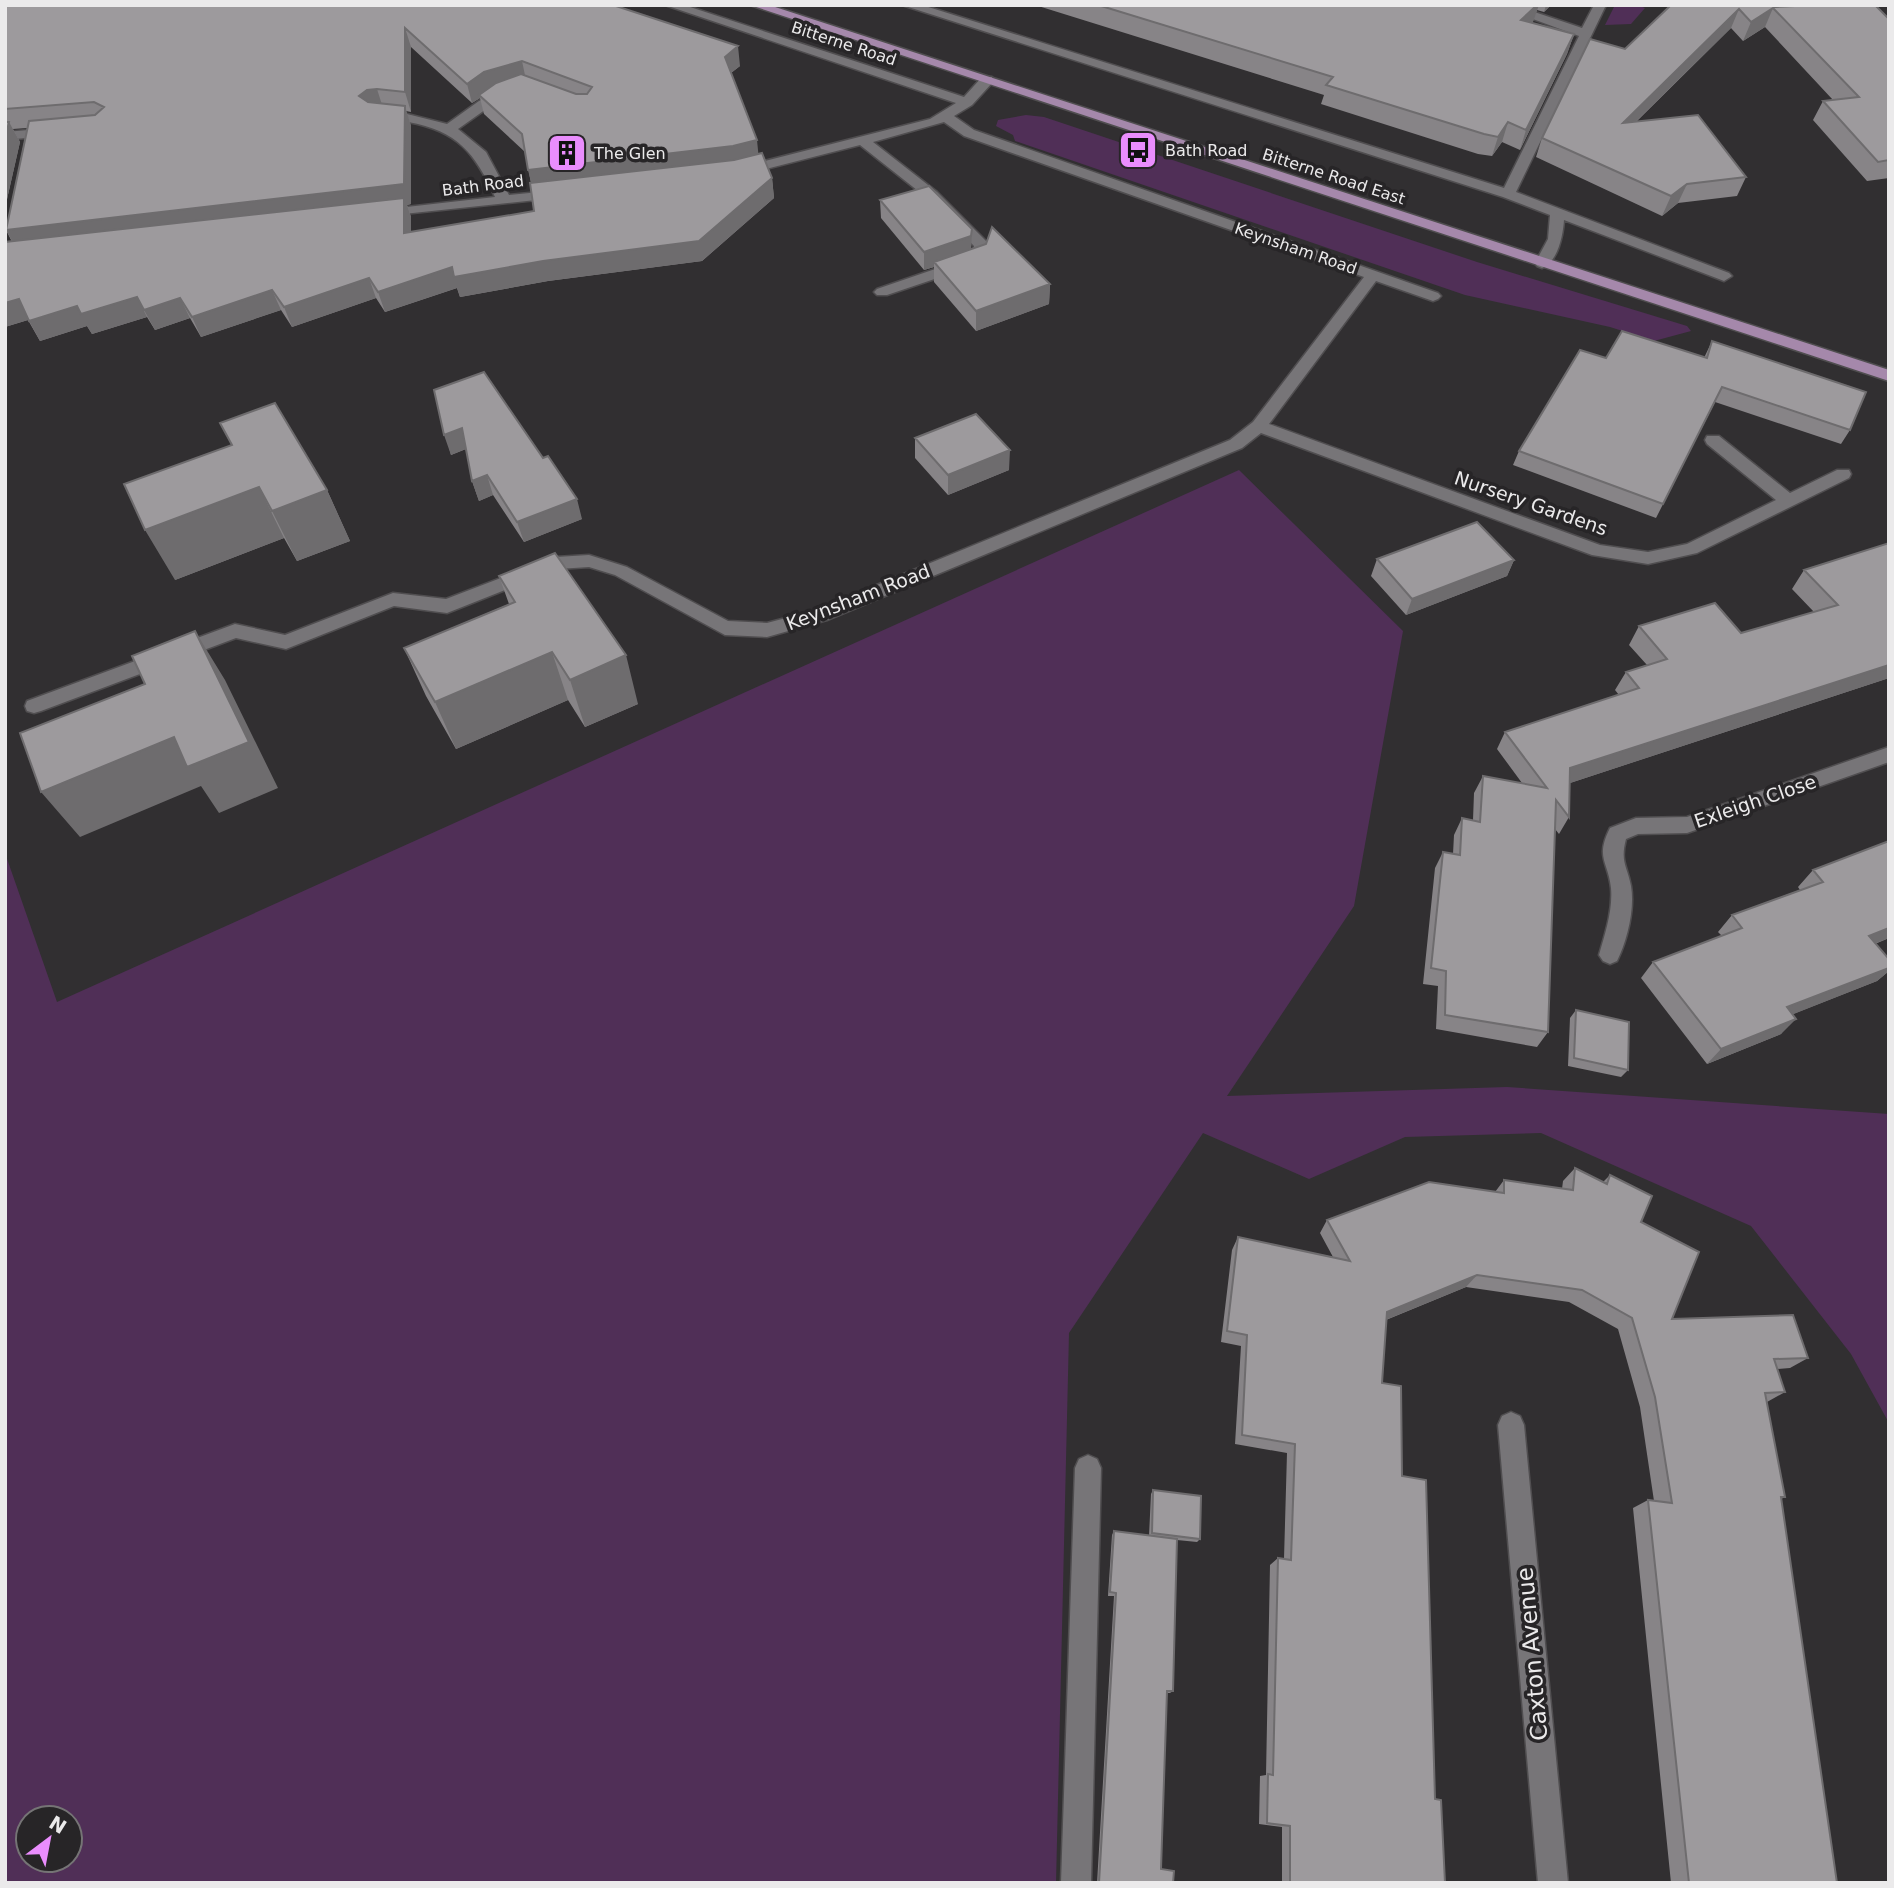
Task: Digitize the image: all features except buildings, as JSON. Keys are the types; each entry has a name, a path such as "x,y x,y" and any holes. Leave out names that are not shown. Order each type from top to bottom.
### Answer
{"main road":[{"name":"Bitterne Road East","path":"766,6 1889,376"}],"street":[{"name":"Bitterne Road","path":"671,5 967,102"},
{"name":"Bitterne Road East","path":"908,5 1508,194 1724,276"},
{"path":"1501,5 1586,34"},
{"path":"1508,194 1600,5"},
{"path":"724,174 865,142 946,117 967,102 987,80"},
{"path":"447,131 484,104 519,87"},
{"path":"374,115 408,117 429,122 447,131 481,155 504,201"},
{"name":"Keynsham Road","path":"946,117 970,132 1433,296"},
{"path":"5,136 29,140 67,131"},
{"path":"865,142 932,195 982,245 980,259 882,292"},
{"name":"Bath Road","path":"366,216 570,193"},
{"path":"1542,263 1555,239 1557,212"},
{"name":"Keynsham Road","path":"34,706 236,631 286,642 393,599 447,606 556,563 589,561 621,571 725,628 767,630 821,615 1236,444 1259,426 1373,275"},
{"name":"Nursery Gardens","path":"1259,426 1598,551 1648,558 1691,549 1843,474"},
{"path":"1713,440 1788,500"},
{"name":"Exleigh Close","path":"1610,955 1618,927 1621,888 1611,857 1617,834 1636,826 1687,825 1889,754"},
{"name":"Caxton Avenue","path":"1511,1425 1553,1883"},
{"path":"1076,1883 1088,1468"}],"shaded area":[{"path":"1615,5 1637,5 1645,8 1631,24 1605,25"},
{"path":"1026,115 1044,117 1477,262 1687,326 1691,331 1654,341 1610,327 1465,295 1015,141 1013,135 996,126 998,120"},
{"path":"1239,470 1403,631 1354,906 1227,1096 1507,1087 1889,1114 1889,1423 1851,1354 1751,1226 1541,1133 1405,1137 1309,1179 1203,1133 1069,1333 1056,1883 5,1883 5,853 57,1002"}],"place":[{"name":"Bath Road","path":"1138,150"},
{"name":"The Glen","path":"567,153"}]}
